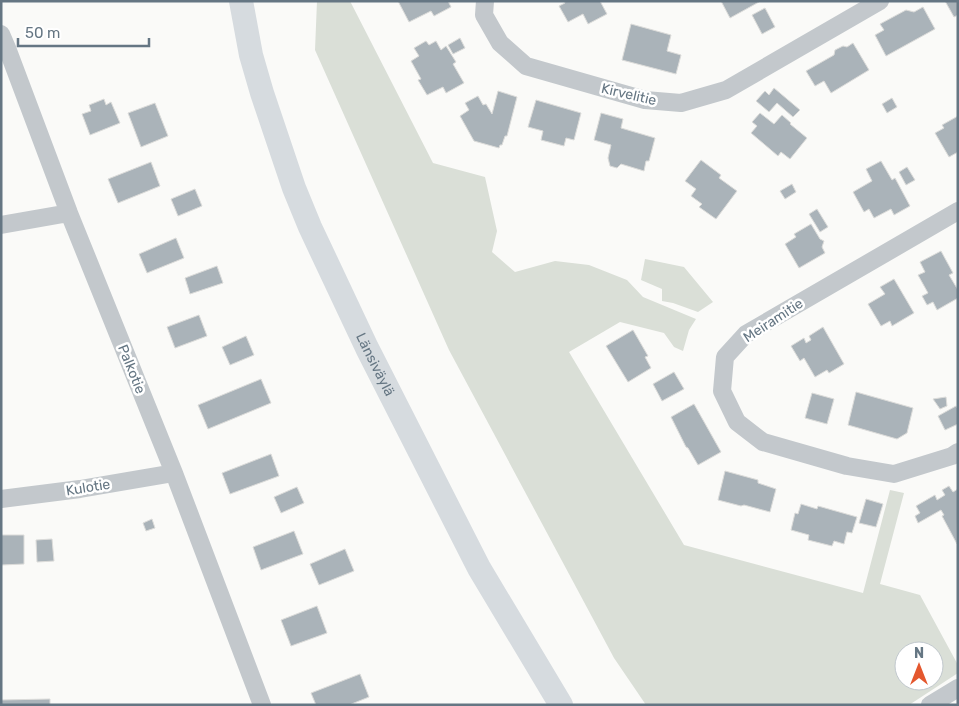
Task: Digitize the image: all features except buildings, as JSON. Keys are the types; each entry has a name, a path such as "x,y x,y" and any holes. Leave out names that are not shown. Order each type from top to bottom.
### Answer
{"main road":[{"name":"Länsiväylä","path":"241,1 251,55 262,93 294,188 310,227 366,348 479,568 561,705"}],"street":[{"name":"Kirvelitie","path":"485,1 484,15 500,43 526,66 645,100 681,103 726,90 880,1"},
{"name":"Palkotie","path":"1,34 8,48 69,213 174,473 262,705"},
{"name":"Meiramitie","path":"958,211 746,334 724,358 722,391 737,422 763,442 848,466 894,474 952,456 958,452"},
{"path":"1,225 69,213"},
{"name":"Kulotie","path":"1,500 174,473"},
{"path":"930,705 958,688"}],"shaded area":[{"path":"317,1 350,1 433,163 485,177 497,231 492,252 515,272 555,261 589,265 627,280 643,297 696,319 689,330 683,351 674,347 664,333 620,322 569,352 684,545 863,593 890,490 904,493 880,584 920,595 958,665 958,673 944,682 944,641 894,641 894,691 930,691 909,705 646,705 614,658 449,350 315,50"},
{"path":"645,259 684,267 713,302 698,312 662,301 662,289 641,280"}]}
